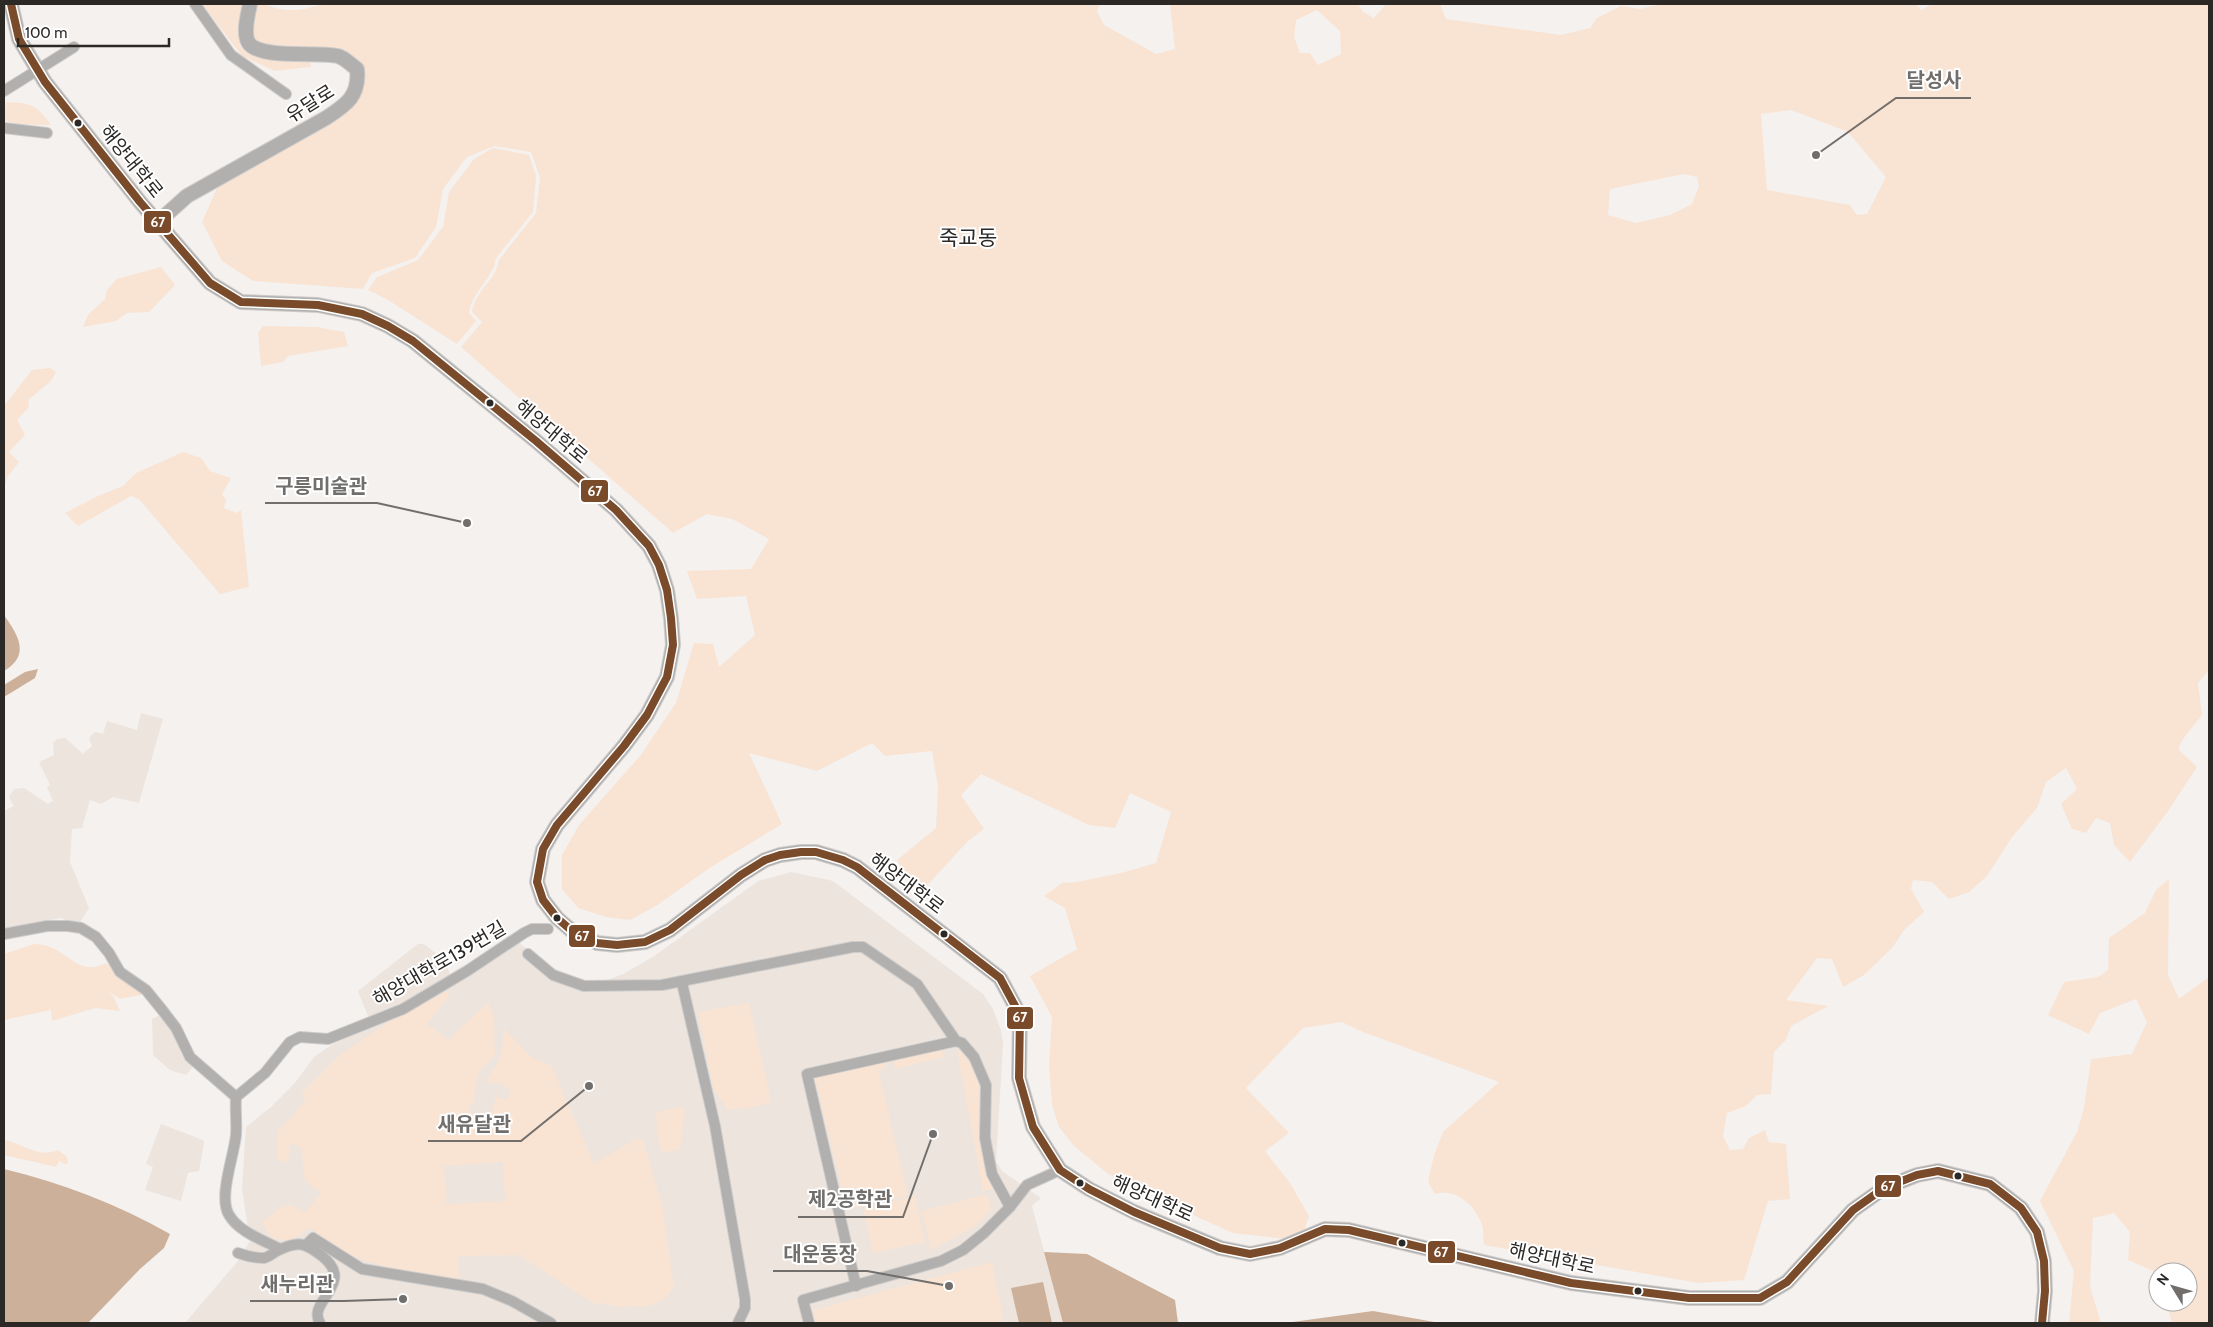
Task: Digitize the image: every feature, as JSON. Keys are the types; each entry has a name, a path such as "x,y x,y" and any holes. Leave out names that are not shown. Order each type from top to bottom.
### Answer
{"street":[{"name":"해양대학로","path":"11,4 19,39 38,71 158,222 210,283 241,302 318,305 362,314 388,326 413,341 580,479 622,516 649,546 660,565 667,590 671,618 673,645 667,677 641,722 620,751 557,825 543,849 537,882 543,900 557,918 572,932 597,943 617,945 645,942 670,930 740,875 765,860 780,855 816,852 843,860 857,868 1000,978 1020,1014 1019,1078 1033,1127 1060,1170 1089,1190 1134,1212 1220,1248 1250,1254 1280,1248 1325,1229 1349,1230 1571,1283 1689,1298 1760,1298 1788,1282 1853,1210 1884,1188 1917,1175 1938,1171 1990,1184 2021,1208 2036,1232 2044,1261 2045,1292 2042,1323"},
{"path":"195,4 231,55 286,94"},
{"name":"유달로","path":"158,222 187,196 343,108 352,97 358,81 357,70 340,56 289,55 253,46 248,42 246,32 250,4"},
{"path":"4,91 74,47"},
{"path":"4,128 47,133"},
{"path":"4,934 47,926 81,928 93,936 109,953 120,972 146,990 176,1028 190,1057 236,1097 236,1135 225,1202 228,1214 245,1231 280,1249"},
{"name":"해양대학로139번길","path":"236,1097 265,1073 290,1042 300,1037 328,1039 403,1009 467,971 524,933 532,929 548,929"},
{"path":"528,954 553,975 584,986 662,985 682,983 853,947 863,948 917,984 956,1041 962,1044 974,1057 986,1085 985,1138 992,1174 1010,1207"},
{"path":"682,983 715,1126 745,1299 745,1308 738,1323"},
{"path":"856,1286 807,1074 956,1041"},
{"path":"809,1323 803,1300 941,1261 962,1250 984,1233 1010,1207 1027,1185 1060,1170"},
{"path":"307,1244 313,1238 362,1268 483,1289 551,1323"},
{"path":"238,1253 264,1258 280,1249 307,1244 334,1267 335,1277 318,1311 320,1323"}],"shaded area":[{"path":"202,4 242,4 240,46 264,58 310,62 311,67 275,71 242,56"},
{"path":"256,4 297,10 324,4 1100,4 1097,11 1104,25 1156,54 1175,49 1170,5 1167,4 1358,4 1363,12 1374,18 1386,4 1440,4 1446,19 1561,35 1590,28 1597,18 1621,6 1640,9 1662,4 1909,4 1917,5 1921,10 1932,4 2209,4 2209,670 2198,683 2202,715 2183,739 2178,749 2197,767 2168,811 2130,862 2114,845 2110,823 2096,818 2086,833 2072,829 2061,804 2077,789 2066,768 2046,782 2037,808 2012,837 1987,876 1969,892 1949,899 1932,882 1913,880 1911,889 1924,912 1905,929 1892,948 1864,975 1843,987 1832,959 1817,958 1786,1000 1828,1006 1791,1026 1786,1040 1774,1052 1771,1094 1757,1095 1746,1106 1727,1113 1723,1136 1730,1150 1743,1149 1749,1138 1765,1130 1769,1142 1786,1144 1790,1199 1768,1201 1744,1280 1698,1283 1484,1245 1482,1224 1478,1215 1468,1203 1450,1193 1435,1194 1428,1182 1434,1155 1443,1132 1499,1082 1363,1032 1342,1022 1303,1028 1246,1088 1289,1133 1265,1151 1290,1183 1309,1216 1302,1237 1285,1239 1233,1233 1199,1218 1163,1198 1108,1174 1073,1145 1059,1127 1052,1105 1049,1066 1052,1017 1030,976 1077,949 1065,908 1044,896 1062,883 1077,882 1121,873 1156,863 1171,812 1130,793 1115,828 1089,825 981,774 961,795 984,829 968,841 922,891 910,884 897,860 936,828 938,787 932,751 885,756 872,743 817,771 749,753 782,824 711,867 656,906 630,920 606,917 578,908 562,889 562,855 579,825 640,756 676,703 694,643 713,644 719,667 755,635 746,596 697,599 687,571 751,569 769,539 732,519 707,514 673,533 461,347 482,322 472,312 477,297 494,274 499,260 536,213 540,177 531,152 494,146 467,157 443,189 436,227 415,258 372,273 363,289 253,281 222,261 202,222 217,188 316,130 355,101 364,81 350,57 342,52 324,48 280,48 257,42 252,34","holes":["1317,10 1340,31 1341,54 1318,65 1310,53 1300,53 1294,37 1296,20","1791,110 1848,132 1886,177 1867,214 1857,215 1850,205 1767,190 1761,114","1684,174 1697,177 1699,186 1692,204 1670,215 1636,223 1608,215 1610,189"]},
{"path":"6,102 32,106 51,125 16,124 4,120"},
{"path":"493,148 529,155 536,176 533,212 496,258 491,272 471,305 469,313 476,321 457,344 388,300 368,290 377,277 418,260 443,227 449,192 474,159"},
{"path":"161,267 175,285 149,312 127,313 116,321 83,327 88,315 105,299 107,290 117,279"},
{"path":"263,326 317,327 344,332 348,346 288,356 283,362 261,366 258,333"},
{"path":"50,368 56,372 51,381 28,400 29,407 17,420 25,435 9,452 19,462 8,476 4,488 4,406 32,370"},
{"path":"183,452 201,458 210,471 231,478 222,494 226,500 224,508 237,513 241,510 249,587 220,594 139,499 131,496 78,526 65,513 123,486 136,473"},
{"path":"4,615 14,630 20,652 12,665 4,671"},
{"path":"38,669 35,678 4,697 4,685 25,672"},
{"path":"141,713 163,719 139,803 113,797 101,804 90,800 82,828 72,829 70,862 89,908 79,924 60,918 4,930 4,811 14,806 9,797 14,789 24,788 48,804 53,801 47,787 50,785 39,762 54,755 53,743 57,739 65,738 83,754 92,746 89,738 95,732 103,734 107,721 137,730"},
{"path":"791,872 833,881 983,994 993,1009 1001,1030 1003,1044 996,1162 1002,1171 1041,1198 1032,1206 1063,1323 185,1323 237,1262 250,1241 242,1189 246,1127 271,1107 294,1084 314,1057 333,1044 372,1026 358,991 418,944 424,944 444,960 450,974 459,981 517,941 564,978 602,982 623,974 653,957 758,881"},
{"path":"2169,879 2168,975 2179,999 2209,977 2209,1323 2172,1323 2169,1312 2198,1312 2198,1262 2148,1262 2148,1269 2128,1260 2130,1232 2114,1213 2093,1218 2090,1287 2101,1323 2069,1323 2074,1271 2040,1201 2077,1132 2084,1108 2091,1059 2132,1054 2147,1022 2136,999 2100,1013 2089,1034 2048,1015 2064,982 2098,977 2108,970 2109,938 2145,913 2156,890"},
{"path":"34,944 46,945 86,967 95,967 106,963 146,994 120,999 106,990 113,996 120,1011 95,1008 52,1021 51,1010 4,1020 4,954"},
{"path":"445,990 450,995 427,1024 448,1040 489,1002 494,1021 495,1056 478,1075 473,1103 469,1103 471,1114 492,1113 496,1097 506,1099 511,1091 501,1083 488,1083 487,1078 501,1054 503,1027 532,1058 551,1065 594,1164 637,1138 643,1141 662,1205 674,1287 667,1297 651,1306 624,1307 593,1303 518,1255 458,1256 459,1278 456,1280 401,1272 346,1254 310,1228 291,1240 271,1239 262,1222 282,1207 291,1205 305,1213 321,1193 305,1181 301,1147 290,1144 288,1162 277,1160 277,1132 306,1099 301,1094 340,1055 388,1022","holes":["503,1162 505,1201 446,1204 444,1166"]},
{"path":"749,1003 771,1101 756,1107 728,1110 714,1090 698,1012"},
{"path":"160,1015 174,1029 181,1053 195,1064 186,1075 170,1070 153,1055 152,1019"},
{"path":"942,1047 943,1057 895,1069 894,1061 896,1058"},
{"path":"957,1049 963,1052 975,1071 980,1097 979,1124 981,1140 994,1189 983,1191"},
{"path":"885,1061 886,1068 878,1070 908,1195 847,1210 815,1078"},
{"path":"678,1108 685,1109 680,1150 662,1153 658,1139 656,1112"},
{"path":"161,1124 203,1140 204,1143 199,1171 188,1173 181,1201 145,1190 153,1167 146,1164"},
{"path":"4,1140 37,1152 44,1153 58,1150 67,1157 68,1163 65,1164 59,1161 56,1167 4,1155"},
{"path":"4,1169 68,1188 130,1213 170,1234 164,1248 140,1269 88,1323 4,1323"},
{"path":"988,1194 990,1211 973,1228 931,1250 922,1211"},
{"path":"915,1196 925,1242 873,1253 863,1208"},
{"path":"1044,1252 1087,1254 1175,1300 1178,1323 1063,1323"},
{"path":"992,1262 1004,1323 815,1323 813,1310"},
{"path":"1043,1282 1052,1323 1019,1323 1011,1288"},
{"path":"1373,1311 1440,1323 1285,1323"}],"transit line":[{"name":"67","path":"11,4 19,39 45,82 140,202 210,283 241,302 318,305 362,314 388,326 413,341 536,441 616,510 649,546 659,565 667,590 671,618 673,645 667,677 647,715 624,746 557,825 543,849 537,882 543,900 557,918 572,931 597,943 617,945 645,942 670,930 741,875 765,860 780,855 801,852 816,852 843,860 857,867 1000,978 1020,1015 1019,1078 1033,1127 1060,1170 1089,1189 1134,1212 1220,1248 1250,1254 1280,1248 1325,1229 1349,1230 1571,1283 1689,1298 1760,1298 1787,1282 1853,1210 1884,1188 1917,1175 1938,1171 1990,1184 2021,1208 2037,1232 2044,1261 2045,1291 2042,1323"}],"place":[{"name":"달성사","path":"1816,155"},
{"name":"구릉미술관","path":"467,523"},
{"name":"새유달관","path":"589,1086"},
{"name":"제2공학관","path":"933,1134"},
{"name":"대운동장","path":"949,1286"},
{"name":"새누리관","path":"403,1299"}],"district":[{"name":"죽교동","path":"968,238"}]}
